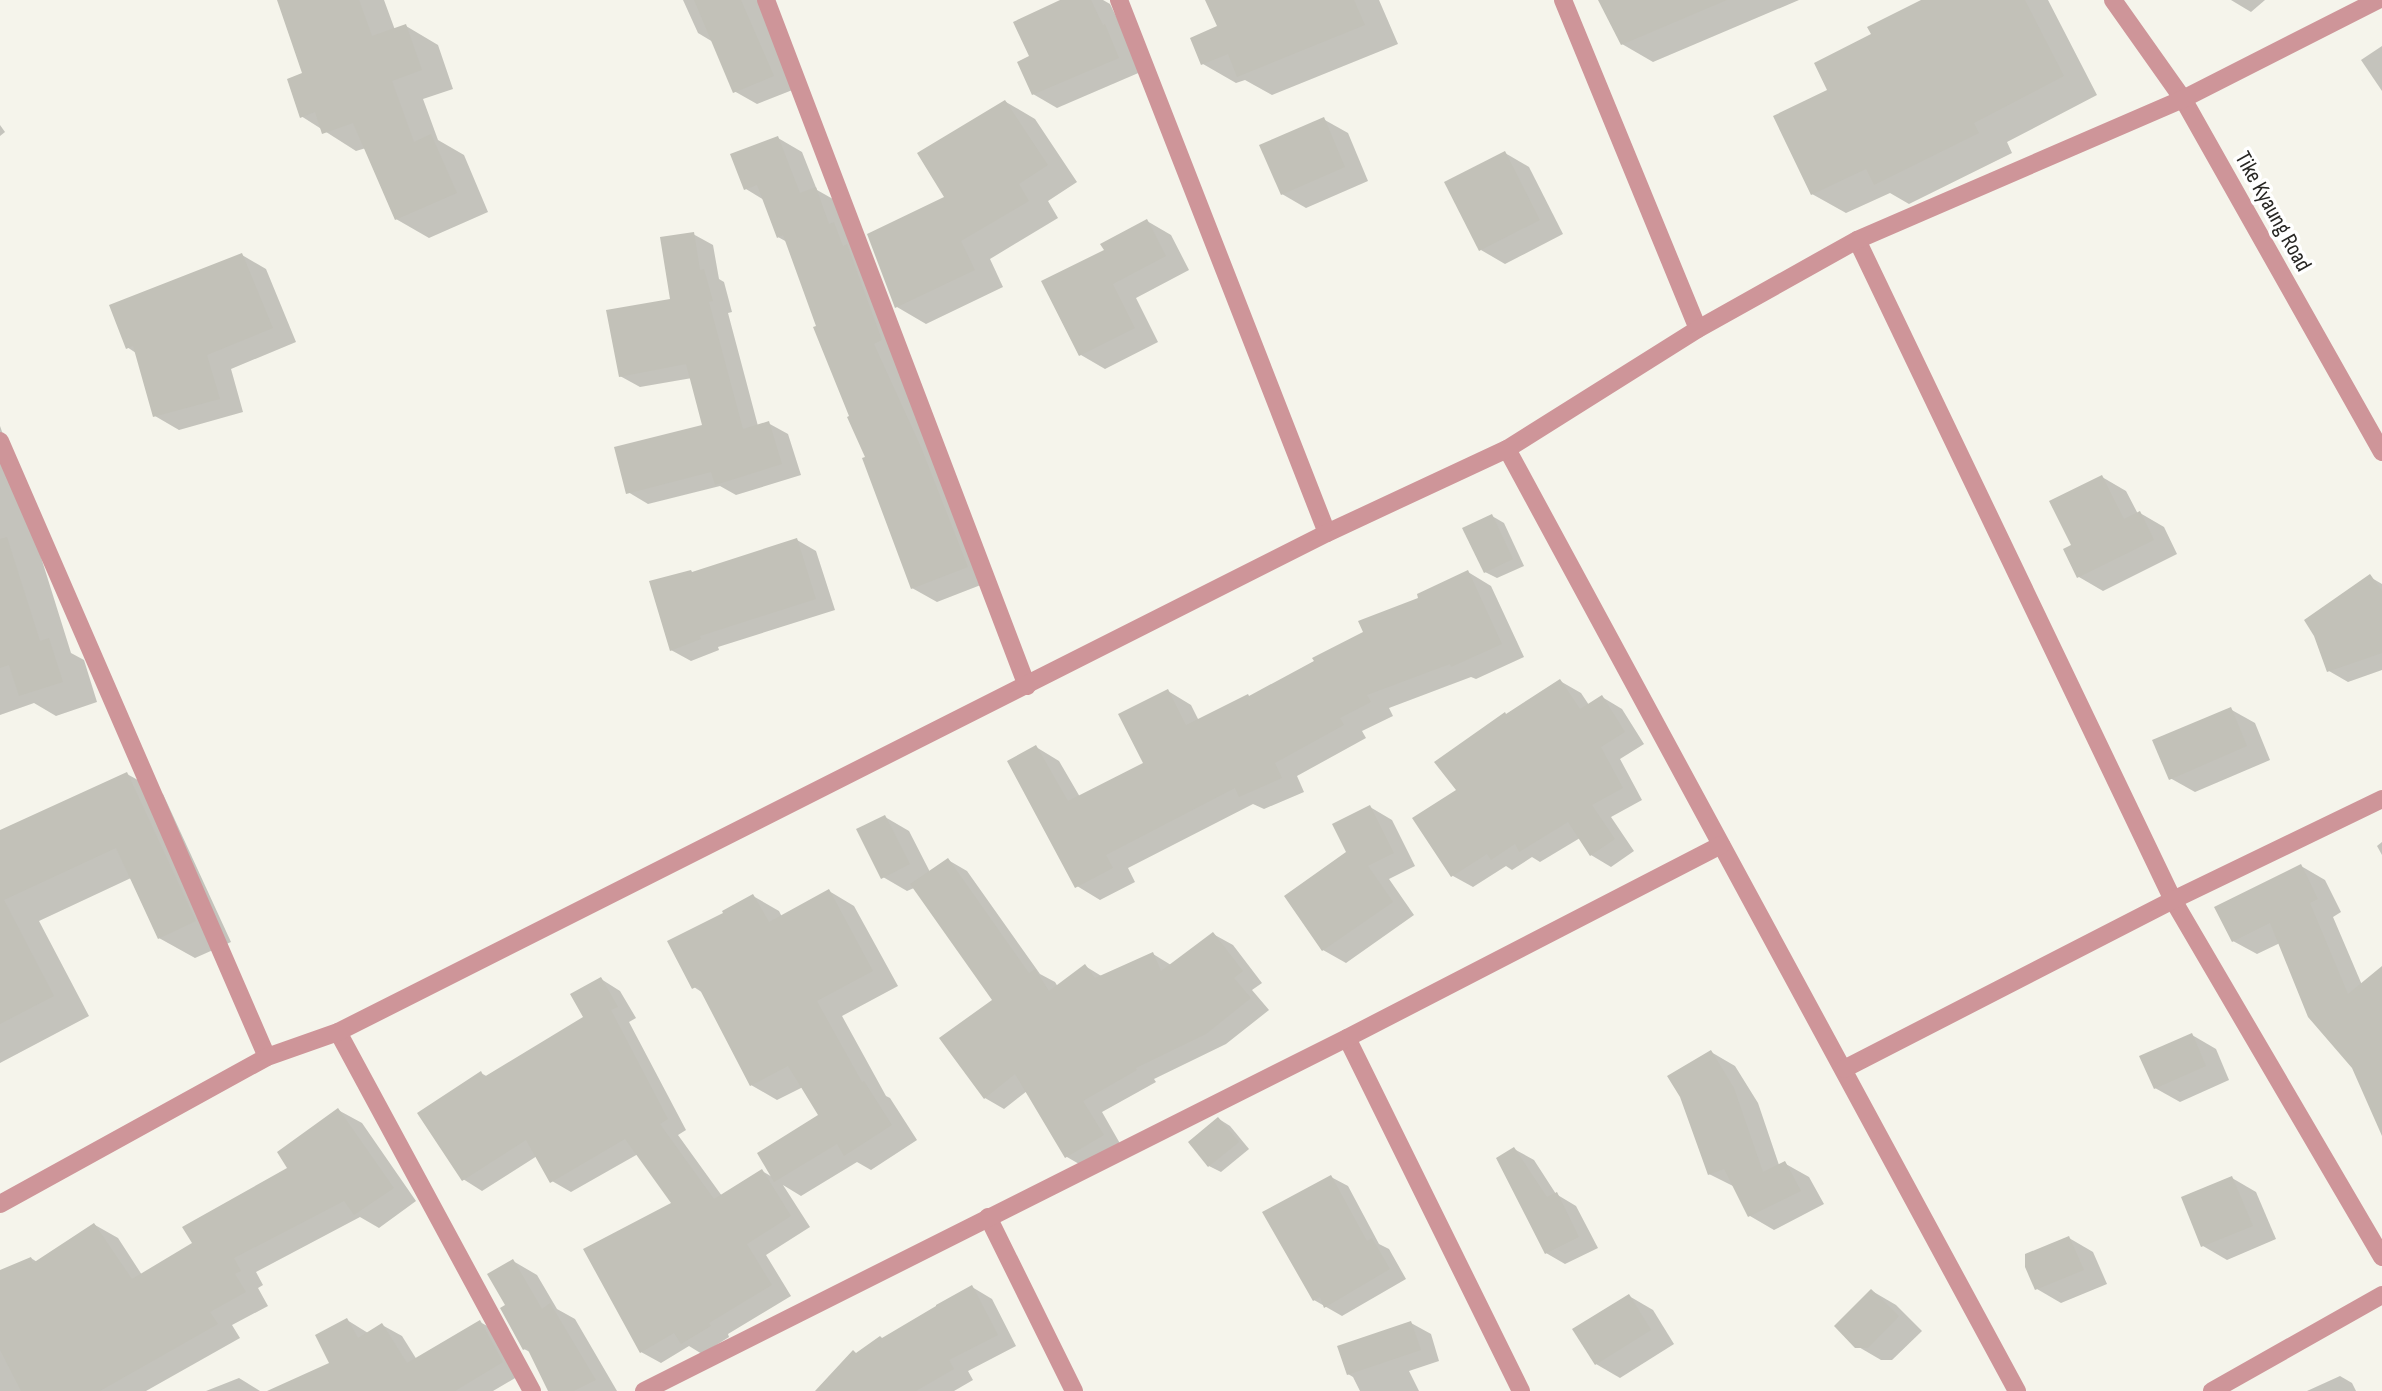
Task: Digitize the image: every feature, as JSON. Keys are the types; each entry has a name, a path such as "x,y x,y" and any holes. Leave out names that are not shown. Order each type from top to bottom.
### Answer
{"street":[{"path":"766,0 1027,686"},
{"path":"1119,0 1326,533"},
{"path":"1563,0 1698,329"},
{"name":"Tike Kyaung Road","path":"2113,0 2183,99 2380,446"},
{"path":"0,1204 267,1057 338,1032 1326,533 1507,449 1698,329 1857,240 2183,99 2378,0"},
{"path":"1857,240 2173,900 2382,1257"},
{"path":"0,441 267,1057"},
{"path":"1507,449 2017,1391"},
{"path":"1844,1069 2173,900 2382,799"},
{"path":"643,1391 1348,1038 1721,845"},
{"path":"338,1032 532,1391"},
{"path":"1348,1038 1521,1391"},
{"path":"988,1217 1074,1391"},
{"path":"2212,1391 2382,1294"}],"building":[{"path":"277,0 359,0 372,36 406,24 422,70 392,81 414,142 431,134 457,193 395,220 353,123 322,134 315,112 300,118 287,79 302,73"},
{"path":"694,0 741,0 774,76 733,93"},
{"path":"1060,0 1091,0 1103,25 1105,24 1119,58 1032,95 1017,62 1029,56 1013,22"},
{"path":"1205,0 1354,0 1365,25 1237,77 1228,54 1201,65 1190,38 1217,26"},
{"path":"1598,0 1727,0 1621,45"},
{"path":"1921,0 2025,0 2064,76 1974,123 1979,133 1874,185 1866,169 1811,195 1773,116 1827,90 1814,63 1871,34 1867,27"},
{"path":"1005,100 1048,165 1019,184 1029,201 961,241 975,270 895,308 867,234 944,197 917,153"},
{"path":"1324,117 1345,167 1281,195 1259,145"},
{"path":"778,136 800,193 816,187 829,224 834,222 843,246 847,244 882,340 874,344 921,447 968,567 911,589 862,458 865,457 813,327 816,326 783,235 777,238 757,185 744,190 730,154"},
{"path":"1505,151 1540,220 1479,251 1444,182"},
{"path":"1147,219 1166,256 1113,284 1135,328 1079,356 1041,281 1104,250 1100,244"},
{"path":"694,232 700,270 704,269 713,301 709,302 743,429 769,421 782,464 715,485 711,472 626,494 614,447 702,425 686,364 619,377 606,310 670,299 660,237"},
{"path":"242,253 273,328 207,355 220,399 153,417 133,346 126,349 109,305"},
{"path":"2102,475 2124,519 2140,511 2154,540 2077,578 2063,549 2071,545 2049,501"},
{"path":"1492,514 1513,559 1484,573 1462,528"},
{"path":"7,537 40,641 49,638 63,682 19,696 9,665 0,668 0,539"},
{"path":"797,538 816,599 700,636 701,639 670,651 649,581 691,570 692,572"},
{"path":"1468,570 1502,644 1451,667 1450,664 1367,695 1371,702 1340,718 1344,725 1275,763 1282,778 1239,797 1235,788 1106,855 1113,868 1075,888 1007,761 1036,745 1068,801 1143,763 1118,714 1168,689 1186,725 1248,694 1249,696 1314,661 1312,658 1363,632 1358,621 1418,598 1417,594"},
{"path":"2370,574 2382,591 2382,653 2327,672 2314,636 2304,620"},
{"path":"1560,679 1580,709 1602,695 1625,732 1601,747 1623,788 1592,805 1615,839 1590,856 1568,822 1519,852 1515,844 1491,860 1487,854 1451,877 1412,818 1456,790 1434,762 1505,712 1506,714"},
{"path":"2231,707 2247,746 2169,780 2152,740"},
{"path":"127,772 196,921 158,939 116,848 4,900 54,996 0,1024 0,830"},
{"path":"1370,805 1394,853 1368,866 1393,902 1322,951 1284,896 1346,852 1332,824"},
{"path":"885,815 910,864 881,879 856,829"},
{"path":"948,858 1029,973 1035,969 1049,991 1085,964 1095,978 1153,952 1161,971 1213,932 1243,971 1234,978 1251,998 1206,1034 1136,1068 1137,1070 1083,1101 1104,1135 1065,1158 1015,1074 984,1099 939,1038 992,1000 910,884"},
{"path":"2301,864 2318,899 2310,903 2348,994 2382,966 2382,1136 2352,1068 2308,1017 2270,923 2232,942 2214,907"},
{"path":"829,889 873,971 817,1001 862,1082 864,1081 892,1125 844,1156 837,1144 774,1182 757,1153 818,1115 788,1066 750,1086 698,986 692,989 667,941 723,913 722,911 753,894 769,922"},
{"path":"601,977 618,1007 611,1010 668,1119 660,1124 714,1199 762,1169 791,1216 747,1244 772,1285 709,1323 711,1326 681,1344 674,1333 640,1353 583,1249 671,1203 625,1139 550,1183 526,1140 462,1181 417,1113 481,1071 484,1077 583,1017 570,994"},
{"path":"2192,1033 2206,1066 2154,1089 2139,1056"},
{"path":"1711,1050 1734,1088 1763,1172 1785,1161 1801,1191 1748,1217 1724,1169 1708,1175 1680,1097 1667,1076"},
{"path":"338,1108 394,1188 354,1215 344,1201 234,1258 241,1271 235,1274 246,1292 210,1312 218,1324 100,1391 21,1391 0,1350 0,1270 31,1257 33,1263 94,1223 132,1279 192,1243 182,1227 287,1168 277,1152"},
{"path":"1218,1117 1239,1142 1208,1167 1188,1142"},
{"path":"1514,1147 1547,1197 1557,1192 1579,1237 1545,1254 1496,1158"},
{"path":"1331,1175 1367,1241 1372,1238 1390,1269 1324,1308 1320,1297 1313,1301 1262,1212"},
{"path":"2232,1176 2253,1226 2201,1247 2181,1197"},
{"path":"2069,1236 2084,1270 2035,1290 2025,1267 2025,1254"},
{"path":"513,1259 542,1309 550,1303 596,1380 574,1391 548,1391 527,1348 523,1350 500,1308 505,1305 487,1274"},
{"path":"972,1285 998,1335 949,1360 954,1369 916,1391 815,1391 853,1350 856,1353 880,1336 882,1338"},
{"path":"1871,1289 1899,1316 1868,1348 1855,1348 1834,1326"},
{"path":"1629,1294 1651,1330 1595,1365 1572,1329"},
{"path":"347,1318 358,1338 382,1323 407,1363 480,1320 503,1362 455,1391 267,1391 329,1363 315,1335"},
{"path":"1411,1321 1421,1350 1347,1375 1337,1346"}]}
